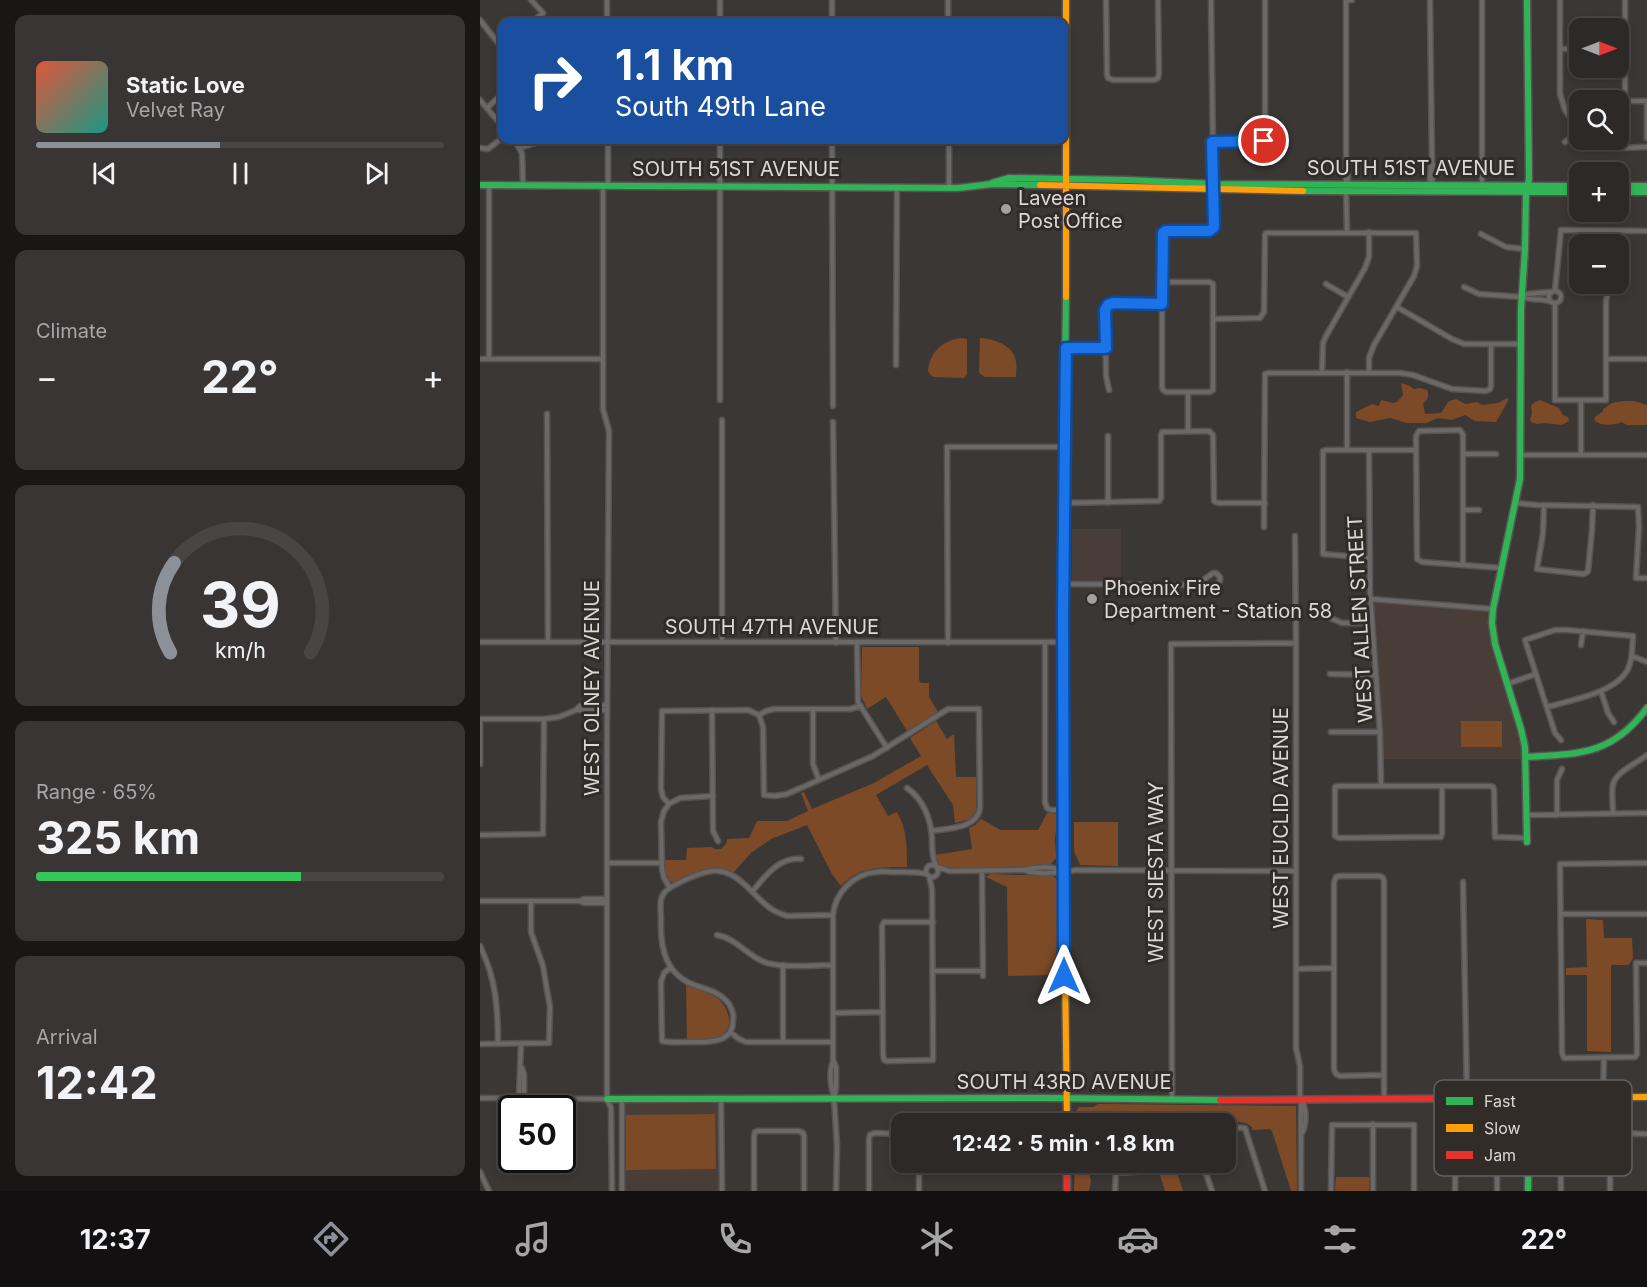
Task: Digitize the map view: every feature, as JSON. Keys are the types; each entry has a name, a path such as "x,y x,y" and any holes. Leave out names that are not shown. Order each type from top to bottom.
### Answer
{"main road":[{"path":"1066,0 1066,18"},
{"path":"1527,0 1527,188 1522,297 1520,479 1493,609 1493,633 1523,736 1526,757 1527,840"},
{"path":"1066,144 1063,642 1066,1113"},
{"name":"SOUTH 51ST AVENUE","path":"480,185 949,188 992,184 1002,179 1134,187 1569,186"},
{"path":"1134,187 1139,184 1161,184 1167,181"},
{"name":"SOUTH 51ST AVENUE","path":"1066,182 1167,181 1214,187"},
{"name":"SOUTH 51ST AVENUE","path":"1432,188 1482,185 1569,191"},
{"path":"1629,186 1647,186"},
{"path":"1629,192 1647,192"},
{"path":"1526,757 1576,753 1602,748 1630,730 1646,713"},
{"name":"SOUTH 43RD AVENUE","path":"607,1099 1434,1099"},
{"path":"1066,1173 1066,1191"},
{"path":"1528,1176 1528,1191"}],"street":[{"path":"531,0 543,13 537,18"},
{"path":"607,0 607,18"},
{"path":"720,0 720,18"},
{"path":"832,0 832,18"},
{"path":"948,0 948,18"},
{"path":"1106,0 1108,78 1154,80 1159,74 1158,0"},
{"path":"1162,282 1209,282 1213,284 1213,390 1210,392 1166,392 1163,390 1162,282 1163,233 1166,231 1209,231 1214,227 1211,0"},
{"path":"1212,142 1264,141 1265,0"},
{"path":"1347,232 1346,0 1352,0"},
{"path":"1430,0 1432,188"},
{"path":"1482,0 1482,185"},
{"path":"1560,0 1560,94 1569,116"},
{"path":"1625,0 1625,101 1647,101 1647,138"},
{"path":"480,21 498,43"},
{"path":"1560,49 1569,49"},
{"path":"487,108 498,98"},
{"path":"480,100 498,121"},
{"path":"1565,142 1569,139"},
{"path":"480,148 488,149 498,141"},
{"path":"517,144 522,153 524,185"},
{"path":"520,148 532,144"},
{"name":"WEST OLNEY AVENUE","path":"608,144 605,185 603,409 609,431 607,1099 611,1108 612,1191"},
{"path":"720,144 720,400"},
{"path":"832,144 833,406"},
{"path":"949,144 949,188"},
{"path":"1629,147 1647,147"},
{"path":"489,185 489,359"},
{"path":"896,365 897,187"},
{"path":"1608,294 1606,400 1555,400 1553,302 1549,296 1554,291 1561,230 1647,231"},
{"path":"1322,372 1323,343 1368,262 1369,232"},
{"path":"1214,319 1260,318 1263,316 1266,233 1416,233 1416,273 1374,345 1369,358 1369,372"},
{"path":"1481,234 1506,247 1526,249"},
{"path":"1326,284 1348,297"},
{"path":"1464,287 1479,294 1553,302 1560,301 1562,296 1559,291 1554,291 1547,294 1527,294 1522,297"},
{"path":"1109,390 1106,376 1105,310 1108,305 1113,303 1162,304"},
{"path":"1397,307 1464,344 1521,344"},
{"path":"1264,527 1266,374 1407,373 1457,390 1486,391 1490,389 1491,344"},
{"path":"1066,348 1106,348"},
{"path":"480,358 603,359"},
{"path":"1606,359 1647,359"},
{"path":"1347,372 1347,450"},
{"path":"1188,392 1188,431"},
{"path":"1581,400 1581,454"},
{"path":"547,414 548,642"},
{"path":"722,420 722,642"},
{"path":"833,422 836,643"},
{"path":"1463,565 1462,432 1460,430 1416,432 1417,559 1422,562 1502,568"},
{"path":"1064,503 1159,501 1161,498 1162,432 1209,431 1212,433 1214,501 1218,503 1265,503"},
{"path":"1108,435 1108,503"},
{"path":"948,643 947,447 1064,447"},
{"name":"WEST ALLEN STREET","path":"1369,450 1370,599 1380,732 1381,786"},
{"path":"1369,558 1323,554 1323,451 1416,450"},
{"path":"1463,454 1496,454"},
{"path":"1521,455 1647,455"},
{"path":"1516,503 1638,507 1636,578 1647,578"},
{"path":"1544,505 1543,539 1537,569 1587,573 1593,506"},
{"path":"1463,510 1479,510"},
{"name":"WEST EUCLID AVENUE","path":"1294,536 1296,1048 1300,1066 1301,1099 1305,1107 1301,1191"},
{"path":"1063,584 1196,585 1215,585 1220,581 1220,577 1216,573 1210,574 1196,585"},
{"path":"1370,599 1493,609"},
{"path":"1328,617 1342,623 1372,623"},
{"path":"1547,707 1600,691 1620,680 1632,656 1633,636 1555,630 1525,640 1555,733 1561,740"},
{"path":"1581,645 1583,631"},
{"name":"SOUTH 47TH AVENUE","path":"480,642 1063,642"},
{"path":"857,643 858,696 861,706 887,748"},
{"path":"1045,643 1045,802 1049,809 1064,810"},
{"name":"WEST SIESTA WAY","path":"1172,1100 1171,644 1296,643"},
{"path":"1632,656 1647,662"},
{"path":"1329,674 1376,675"},
{"path":"1507,684 1536,674"},
{"path":"1600,691 1614,722"},
{"path":"480,764 480,719 544,719 559,717 580,706 607,708"},
{"path":"759,715 774,709 850,709 861,706"},
{"path":"813,709 813,759 819,780"},
{"path":"669,804 663,798 661,789 662,711 748,710 759,715 763,727 764,795 776,796 784,795 867,759 948,709 979,709 980,808 978,816 967,825 931,831"},
{"path":"712,710 713,831 718,841"},
{"path":"480,835 543,834 544,719"},
{"path":"1331,732 1380,732"},
{"path":"1613,814 1614,780 1647,755"},
{"path":"1557,814 1557,780 1562,769"},
{"path":"1442,786 1441,837 1339,838 1335,836 1335,787 1381,786 1442,786 1493,787 1495,837 1527,840"},
{"path":"908,788 919,799 931,831 932,854 939,871 932,889"},
{"path":"670,888 662,874 661,822 664,811 669,804 683,797 713,796"},
{"path":"1527,815 1647,813"},
{"path":"932,854 928,875 932,889 933,922 933,1060 884,1060 882,926 884,922 933,922"},
{"path":"752,892 778,865 788,859 801,859"},
{"path":"607,863 662,863"},
{"path":"1647,863 1560,864 1563,1056 1565,1058 1635,1057 1637,1054 1636,963 1647,963"},
{"path":"916,872 932,865 950,871 1024,870 1032,873 1296,871"},
{"path":"671,967 664,973 661,982 662,1041 714,1042 730,1032 734,1023 731,1007 724,998 691,984 671,967 664,954 661,941 662,896 670,888 702,874 719,871 730,875 771,909 787,916 833,915"},
{"path":"836,1191 837,1146 831,1067 833,1062 833,915 836,901 845,887 864,874 916,872 936,876 950,871"},
{"path":"933,971 983,973 982,871"},
{"path":"1384,1075 1340,1076 1334,1070 1334,882 1340,876 1380,876 1383,878 1384,1075 1384,1099"},
{"path":"1463,882 1467,1080"},
{"path":"480,901 607,901"},
{"path":"480,1044 549,1043 548,990 543,966 531,932 531,901"},
{"path":"1561,914 1647,914"},
{"path":"717,935 731,940 761,961 774,965 833,965"},
{"path":"480,946 497,998 498,1044"},
{"path":"783,965 783,1042"},
{"path":"1296,969 1334,968"},
{"path":"833,1013 883,1012"},
{"path":"730,1032 746,1042 833,1042"},
{"path":"521,1044 521,1095"},
{"path":"1604,1058 1604,1080"},
{"name":"SOUTH 43RD AVENUE","path":"480,1098 498,1098"},
{"name":"SOUTH 43RD AVENUE","path":"576,1099 607,1099"},
{"path":"622,1099 622,1191"},
{"path":"721,1099 722,1191"},
{"path":"1373,1124 1373,1191"},
{"path":"1331,1191 1332,1125 1373,1124 1414,1125 1414,1191"},
{"path":"1236,1128 1245,1128 1265,1191"},
{"path":"754,1191 755,1132 799,1131 804,1136 804,1191"},
{"path":"869,1191 868,1139 874,1133 891,1134"},
{"path":"480,1172 489,1191"},
{"path":"919,1173 919,1191"},
{"path":"1116,1173 1116,1191"},
{"path":"1206,1173 1212,1191"},
{"path":"1455,1176 1455,1191"}],"shaded area":[{"path":"960,338 967,339 967,374 964,378 933,377 928,372 934,354 942,345"},
{"path":"980,338 1002,344 1012,351 1016,364 1016,377 985,377 979,373"},
{"path":"1401,383 1414,389 1427,390 1428,398 1423,403 1425,414 1441,413 1448,402 1456,399 1466,404 1477,402 1482,405 1498,403 1508,398 1508,401 1496,422 1475,421 1465,415 1452,420 1438,418 1426,423 1407,423 1390,418 1370,422 1356,418 1356,412 1372,404 1379,406 1381,400 1397,402 1403,395"},
{"path":"1540,400 1559,408 1569,421 1562,425 1531,422 1531,406"},
{"path":"1624,401 1647,405 1647,425 1627,425 1622,422 1607,425 1594,420 1603,409 1612,403"},
{"path":"1072,529 1121,529 1121,582 1072,583"},
{"path":"1376,603 1489,612 1490,636 1520,736 1523,759 1384,759 1374,605"},
{"path":"862,647 919,647 919,680 921,683 929,683 929,697 938,712 907,731 886,697 867,709 861,695"},
{"path":"936,721 947,739 954,734 956,777 976,777 976,811 971,819 955,823 953,805 927,765 876,795 888,816 897,812 900,818 906,839 907,867 863,871 848,879 841,886 832,874 807,825 771,839 751,853 733,873 710,869 669,882 665,871 665,860 686,860 687,848 721,849 727,839 749,838 757,821 787,821 808,811 801,793 804,792 812,809 874,783 921,756 910,738"},
{"path":"1461,721 1502,721 1502,747 1461,747"},
{"path":"1047,813 1055,813 1058,817 1055,838 1056,858 1050,865 1011,868 945,868 939,865 936,859 935,855 972,849 969,828 981,819 1001,830 1038,830"},
{"path":"1074,822 1118,822 1118,866 1080,865 1074,851"},
{"path":"990,874 1053,876 1057,879 1057,975 1008,976 1007,887 986,877"},
{"path":"1586,919 1603,920 1604,938 1632,938 1633,958 1629,965 1611,965 1611,1052 1587,1051 1587,975 1566,975 1566,968 1587,967"},
{"path":"686,985 717,998 726,1008 729,1026 722,1036 712,1040 687,1039"},
{"path":"624,1103 717,1104 719,1106 719,1191 624,1191"},
{"path":"1098,1104 1296,1106 1297,1191 1291,1191 1272,1131 1270,1129 1252,1130 1252,1127 1246,1123 1236,1122 1236,1113 1075,1113 1079,1107 1093,1107"},
{"path":"715,1114 716,1169 626,1170 626,1115"},
{"path":"1075,1173 1089,1173 1091,1181 1089,1191 1074,1191"},
{"path":"1159,1173 1177,1173 1183,1191 1165,1191"},
{"path":"1336,1177 1369,1177 1369,1191 1335,1191"}],"traffic: fast":[{"path":"1527,0 1529,179 1526,192 1521,309 1520,479 1492,623 1495,644 1525,747 1527,842"},
{"path":"992,183 1009,178 1214,184 1569,186"},
{"path":"480,185 958,188 992,184 1040,185"},
{"path":"1629,186 1647,186"},
{"path":"1303,191 1569,192"},
{"path":"1629,192 1647,192"},
{"path":"1063,811 1066,297"},
{"path":"1526,757 1563,755 1594,749 1621,735 1647,708"},
{"path":"607,1099 1220,1100"},
{"path":"1528,1176 1528,1191"}],"traffic: slow":[{"path":"1066,0 1066,18"},
{"path":"1066,144 1066,297"},
{"path":"1040,185 1303,191"},
{"path":"1063,811 1067,1113"},
{"path":"1632,1097 1647,1097"}],"traffic: jam":[{"path":"1220,1100 1434,1099"},
{"path":"1067,1173 1067,1191"}],"place":[{"name":"Laveen Post Office","path":"1006,209"},
{"name":"Phoenix Fire Department - Station 58","path":"1092,599"}],"route":[{"path":"1064,976 1063,614 1066,348 1106,348 1105,310 1108,305 1113,303 1162,304 1163,233 1166,231 1209,231 1214,227 1212,142 1264,141"}]}
